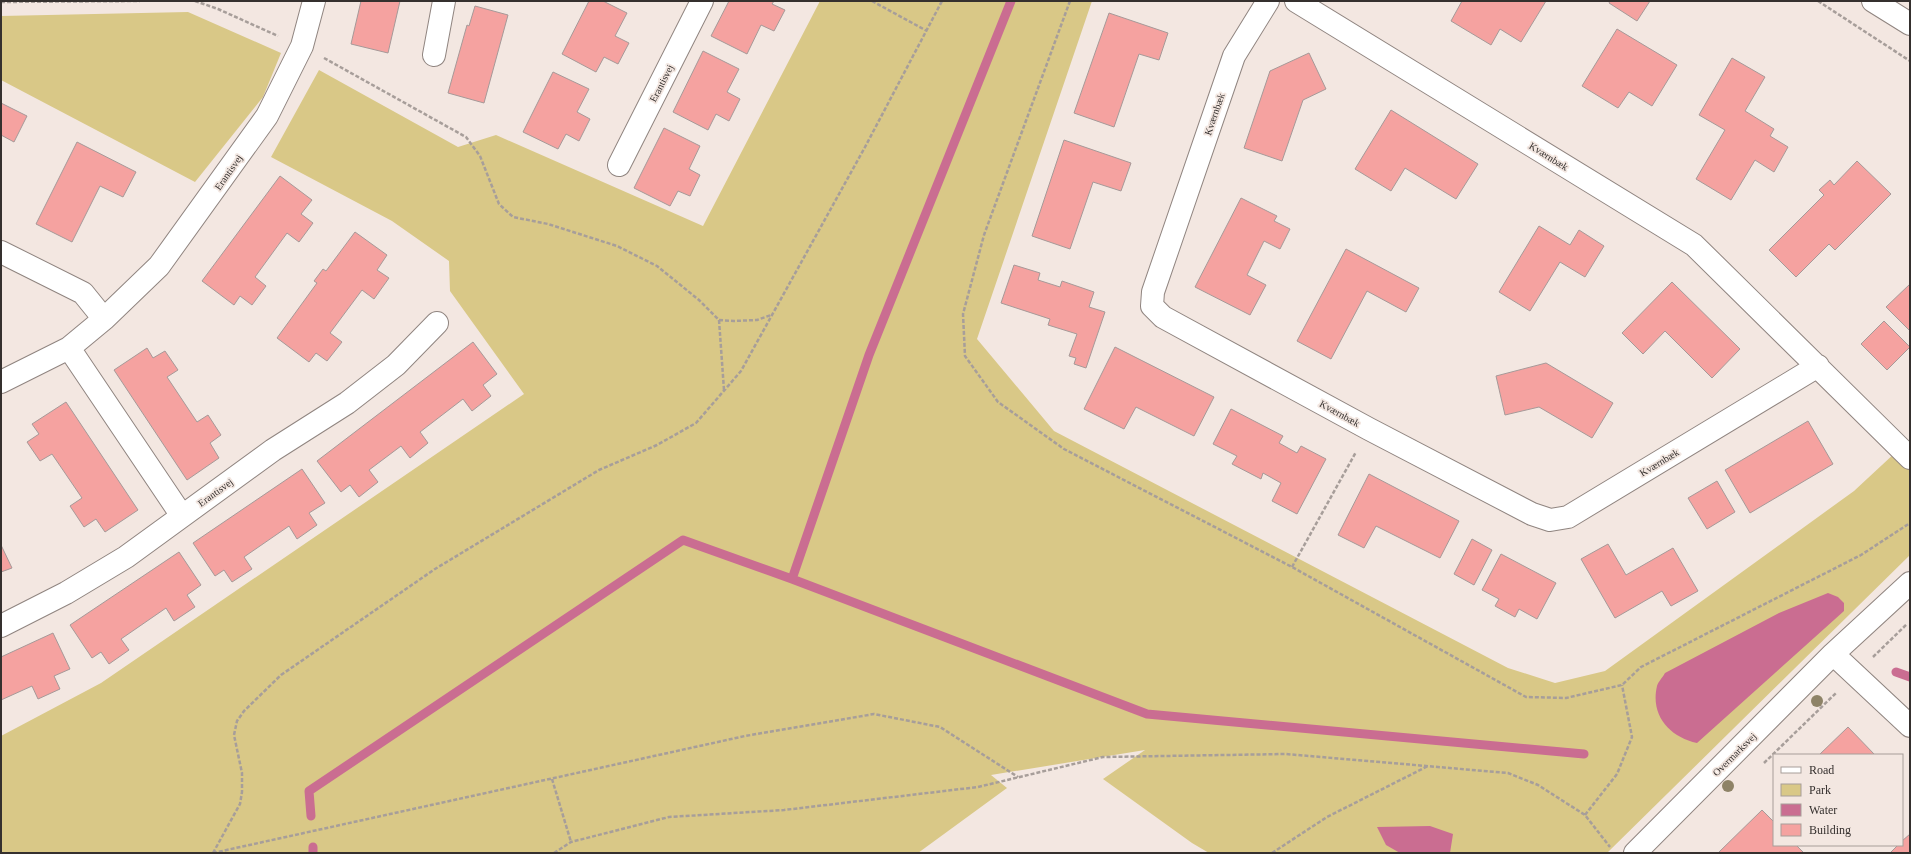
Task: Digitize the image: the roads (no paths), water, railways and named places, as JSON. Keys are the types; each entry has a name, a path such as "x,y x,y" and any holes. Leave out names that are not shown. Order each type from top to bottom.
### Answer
{"street":[{"name":"Erantisvej","path":"1,382 69,348 104,319 159,266 267,116 302,46 314,1"},
{"path":"434,55 444,1"},
{"name":"Erantisvej","path":"619,165 702,1"},
{"name":"Kværnbæk","path":"1268,1 1234,56 1153,292 1152,306 1163,317 1369,429 1532,514 1550,520 1558,520 1568,517 1818,366"},
{"name":"Kværnbæk","path":"1296,1 1694,245 1910,458"},
{"path":"1873,1 1910,24"},
{"path":"1,252 83,293 104,319"},
{"name":"Erantisvej","path":"1,626 66,593 126,557 273,450 347,403 396,365 437,323"},
{"path":"69,348 182,516"},
{"name":"Overmarksvej","path":"1635,853 1833,654 1910,583"},
{"path":"1833,654 1910,726"}],"water":[{"path":"1828,593 1838,597 1844,603 1844,611 1697,743 1678,736 1664,724 1656,707 1656,697 1657,686 1665,673 1779,613"},
{"path":"1430,826 1453,834 1450,853 1400,853 1386,845 1377,827"}],"waterway":[{"path":"311,816 309,791 683,540 792,579 869,355 1011,1"},
{"path":"792,579 1147,714 1584,754"},
{"path":"1896,672 1910,677"},
{"path":"313,847 313,853"}]}
